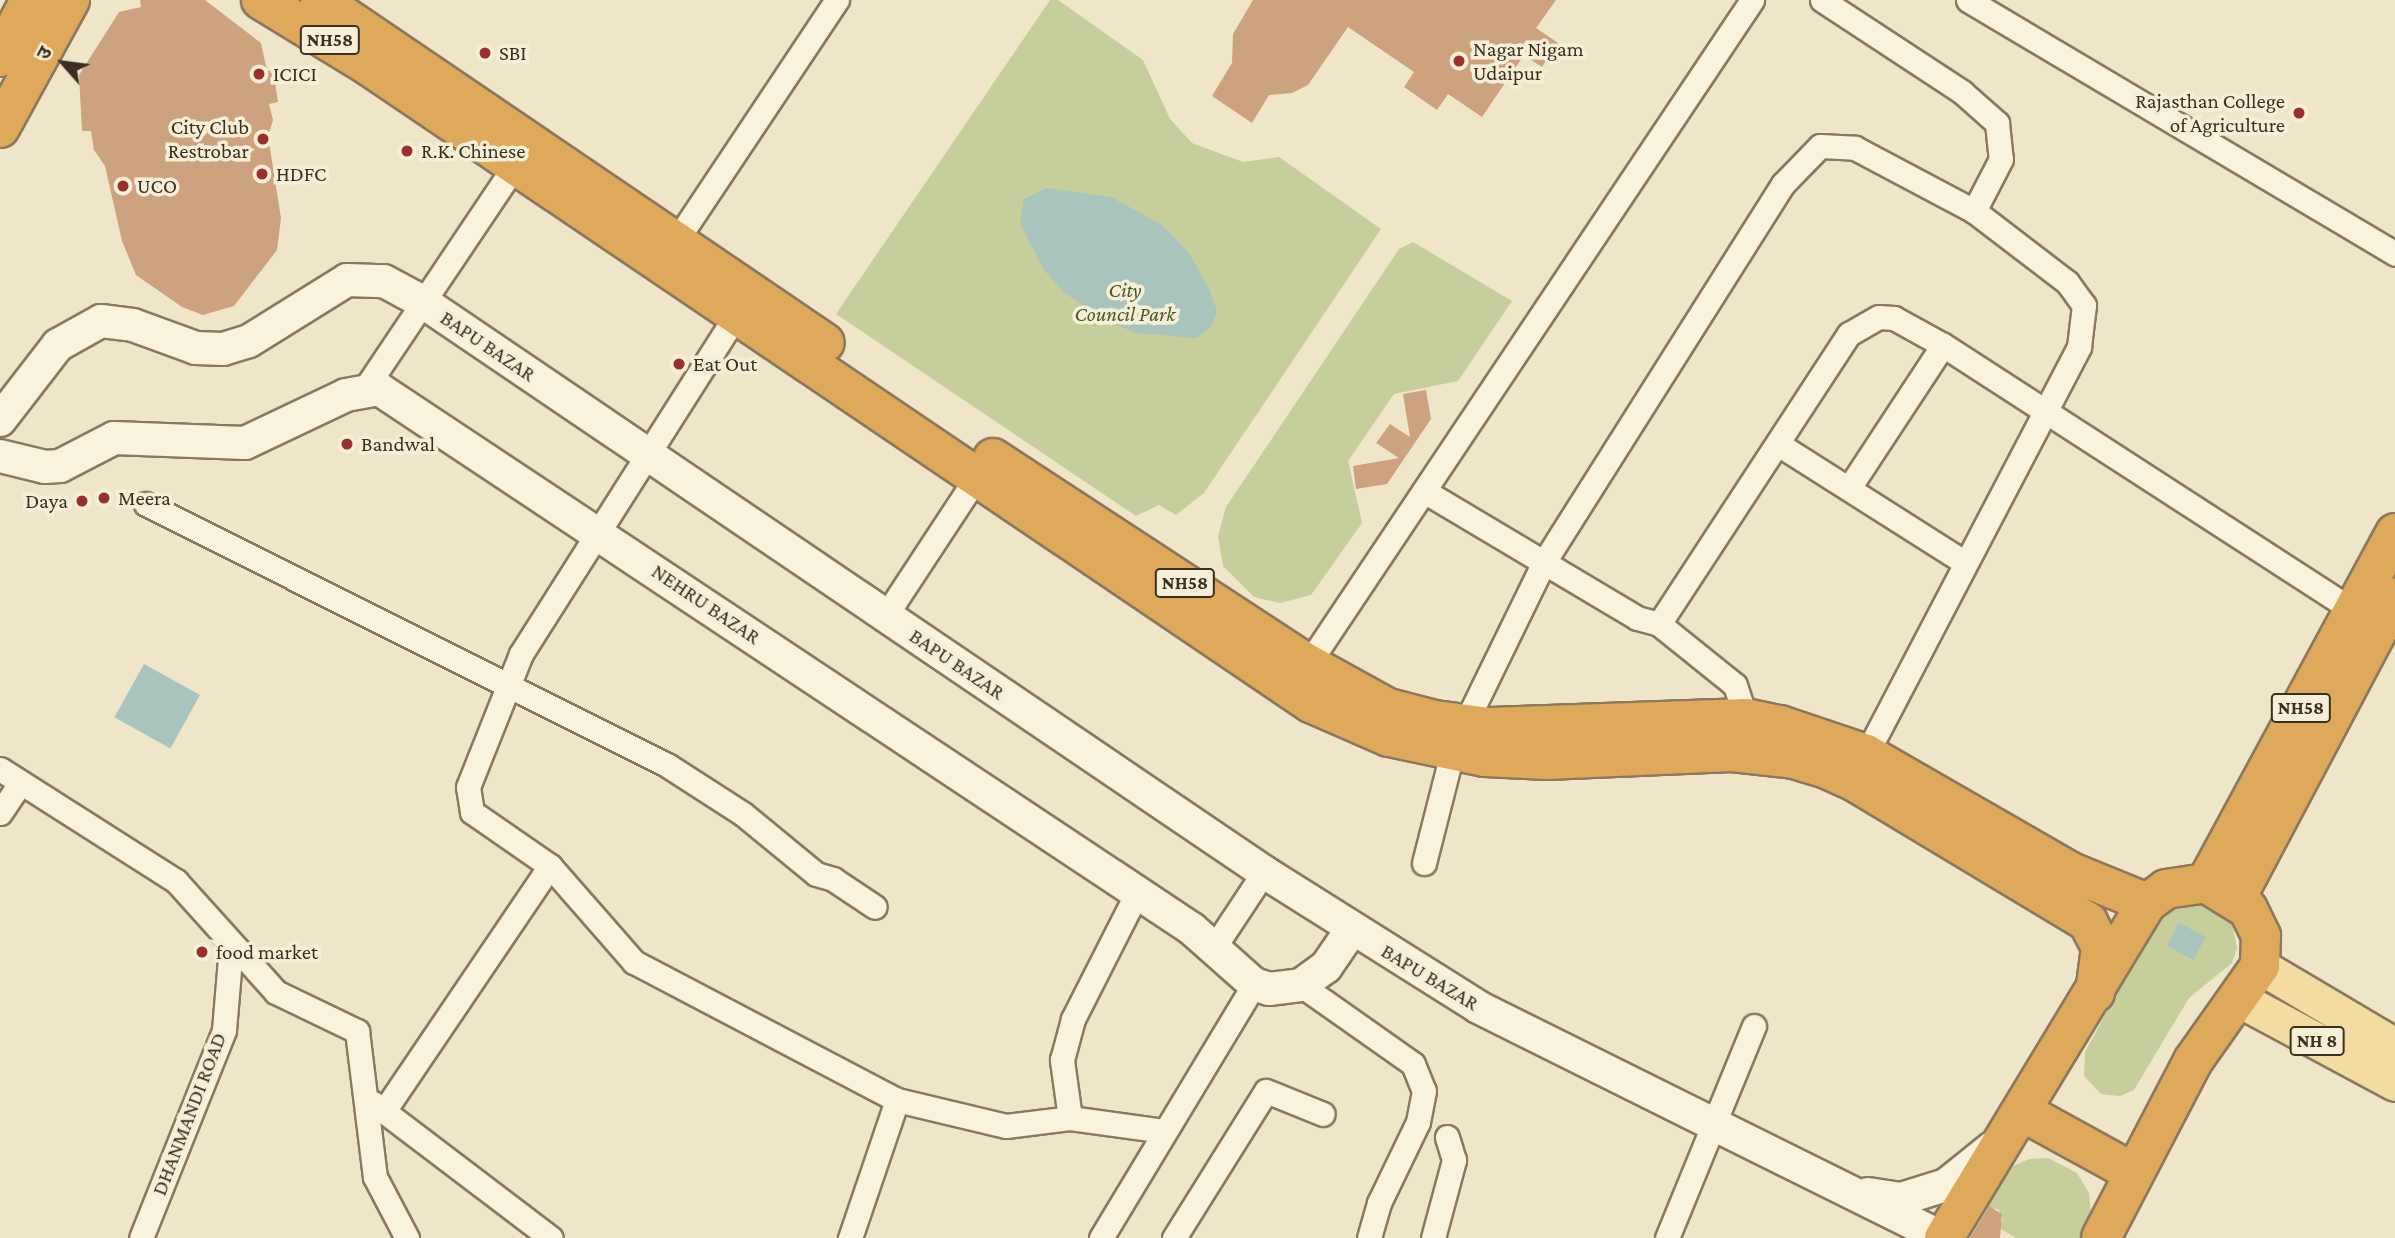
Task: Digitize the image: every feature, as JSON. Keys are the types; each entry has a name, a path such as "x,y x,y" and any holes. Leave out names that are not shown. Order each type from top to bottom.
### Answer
{"highway":[{"path":"0,128 70,0"},
{"name":"NH58","path":"261,0 312,27 1311,703 1369,730 1458,739 1547,760 1732,751 1794,759 1824,768 1855,782 2088,922 2101,947 2095,993"},
{"name":"NH58","path":"320,0 991,457 1308,664 1388,708 1458,739 1746,718 1807,732 1866,754 2071,872 2147,903 2023,1112 1943,1238"},
{"path":"0,58 19,4"},
{"name":"NH58","path":"2221,890 2381,619 2395,533"},
{"path":"2101,1238 2193,1061 2260,966 2263,946 2257,923 2221,890 2166,889 2147,903"},
{"path":"2023,1112 2134,1173"}],"main road":[{"name":"BAPU BAZAR","path":"2,414 58,345 101,321 133,325 196,348 223,349 249,341 347,280 384,281 423,302 1264,872 1478,1007 1714,1128 1943,1238"},
{"name":"NEHRU BAZAR","path":"364,390 379,389 395,396 1137,893 1213,949 1254,984"},
{"path":"0,456 45,467 60,466 114,438 245,443 364,390"},
{"path":"1254,984 1269,989 1301,985 1326,967 1352,929"},
{"name":"NH 8","path":"2260,966 2395,1046"},
{"name":"NH 8","path":"2239,999 2395,1083"},
{"path":"1845,1191 1901,1199 1946,1185 1989,1152 2023,1112"},
{"path":"2115,1238 2134,1173"}],"street":[{"path":"676,241 837,0"},
{"path":"1308,664 1752,0"},
{"path":"1822,0 1962,92 1997,123 2001,159 1974,211"},
{"path":"1968,0 2395,254"},
{"path":"1424,863 1458,739 1544,562 1783,184 1820,146 1855,148 1974,211 2067,282 2084,305 2078,347 1866,754"},
{"path":"364,390 515,165"},
{"path":"736,315 596,531 522,654 468,787 472,812 550,866 634,962 897,1100 1006,1126 1070,1118 1165,1131"},
{"path":"1659,624 1849,334 1863,323 1894,318 2047,409 2381,619"},
{"path":"1849,488 1943,345"},
{"path":"1777,444 1964,562"},
{"path":"886,615 976,478"},
{"path":"1424,491 1637,618 1659,624 1735,685 1746,718"},
{"path":"146,504 510,684 667,765 743,814 817,874 833,879 875,907"},
{"path":"0,769 19,785 176,881 231,946 276,992 357,1031 362,1095 375,1177 407,1238"},
{"path":"0,813 19,785"},
{"path":"384,1111 550,866"},
{"path":"1213,949 1264,872"},
{"path":"1070,1118 1062,1060 1073,1019 1137,893"},
{"name":"DHANMANDI ROAD","path":"141,1238 224,1030 231,946"},
{"path":"1101,1238 1254,984"},
{"path":"1301,985 1413,1064 1424,1091 1418,1122 1379,1203 1369,1238"},
{"path":"1667,1238 1754,1026"},
{"path":"1174,1238 1266,1091 1323,1114"},
{"path":"362,1095 551,1238"},
{"path":"850,1238 897,1100"},
{"path":"1433,1238 1454,1160 1447,1138"}],"green space":[{"name":"City Council Park","path":"1050,0 1058,0 1143,60 1170,119 1192,143 1243,162 1279,157 1381,229 1204,493 1176,515 1159,505 1136,516 836,314"},
{"path":"1413,242 1512,301 1458,381 1394,394 1348,461 1362,523 1311,595 1280,603 1254,597 1223,566 1218,536 1226,507 1399,249"},
{"path":"2199,898 2232,924 2237,948 2232,963 2189,998 2134,1090 2120,1096 2101,1094 2084,1076 2085,1052 2153,926 2173,906"},
{"path":"2048,1158 2077,1173 2089,1193 2091,1214 2082,1238 2016,1238 1999,1228 2003,1219 1998,1209 1984,1208 2009,1168 2029,1159"}],"water":[{"path":"1047,188 1111,197 1162,225 1188,252 1208,286 1217,311 1211,327 1196,338 1136,333 1101,318 1065,293 1044,270 1020,223 1024,199"},
{"path":"144,664 200,695 170,748 114,717"},
{"path":"2179,923 2205,937 2193,960 2167,946"}],"building":[{"path":"140,0 205,0 261,43 267,71 273,70 278,102 269,104 273,120 268,136 281,218 277,250 234,306 203,315 182,307 136,275 122,241 105,166 94,150 91,131 82,131 79,75 119,12 141,7"},
{"name":"Nagar Nigam Udaipur","path":"1253,0 1556,0 1536,28 1558,43 1542,67 1524,55 1482,117 1448,94 1437,110 1404,87 1414,72 1348,27 1308,85 1292,93 1269,95 1252,123 1212,96 1232,63 1233,34"},
{"path":"1426,390 1431,419 1387,484 1356,489 1353,466 1399,458 1376,443 1390,424 1410,437 1403,394"},
{"path":"1989,1206 2002,1214 2000,1238 1970,1238"}],"place":[{"name":"SBI","path":"485,53"},
{"name":"Nagar Nigam Udaipur","path":"1459,61"},
{"name":"ICICI","path":"259,74"},
{"name":"Rajasthan College of Agriculture","path":"2299,113"},
{"name":"City Club Restrobar","path":"263,139"},
{"name":"R.K. Chinese","path":"407,151"},
{"name":"HDFC","path":"262,174"},
{"name":"UCO","path":"123,186"},
{"name":"Eat Out","path":"679,364"},
{"name":"Bandwal","path":"347,444"},
{"name":"Meera","path":"104,498"},
{"name":"Daya","path":"82,501"},
{"name":"food market","path":"202,952"}]}
